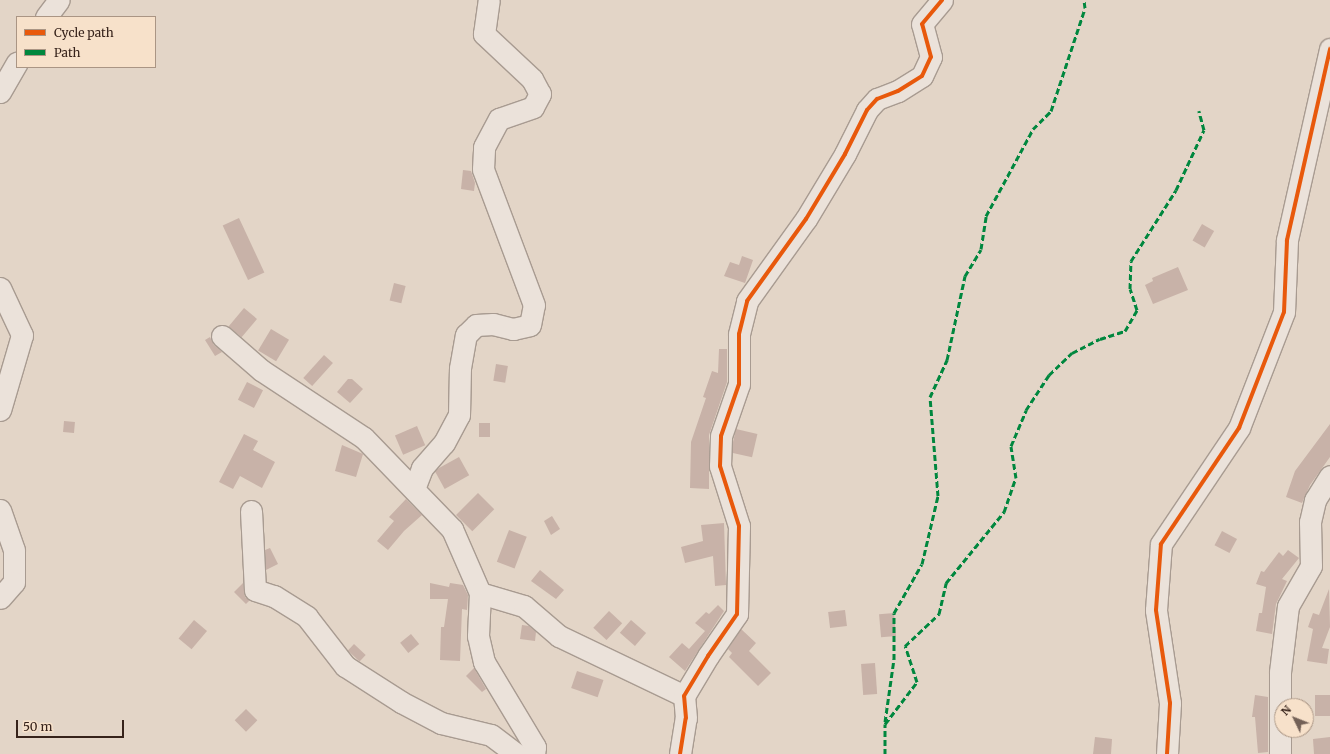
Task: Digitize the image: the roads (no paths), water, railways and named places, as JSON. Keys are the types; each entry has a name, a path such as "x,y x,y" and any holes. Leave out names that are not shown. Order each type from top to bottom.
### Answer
{"street":[{"path":"47,16 59,0"},
{"path":"414,489 422,468 444,443 459,416 460,368 466,335 476,325 493,324 513,329 530,325 534,305 483,169 484,147 499,119 533,107 540,94 532,79 484,34 489,0"},
{"path":"680,754 686,718 684,696 708,656 737,614 739,526 720,466 721,436 739,384 739,334 747,301 806,219 845,154 867,110 877,99 898,91 922,76 931,57 922,24 942,0"},
{"path":"1168,754 1170,703 1156,610 1161,544 1239,428 1284,312 1287,240 1330,49"},
{"path":"0,92 16,64"},
{"path":"0,288 22,335 0,410"},
{"path":"222,336 261,370 364,438 452,529 480,593 478,636 484,662 535,747 534,754"},
{"path":"1280,754 1280,672 1288,606 1311,566 1310,522 1315,500 1330,476"},
{"path":"0,510 14,550 14,582 0,598"},
{"path":"252,511 255,590 274,596 307,617 345,666 401,702 441,723 491,735 516,754"},
{"path":"480,593 524,606 559,636 684,696"}]}
